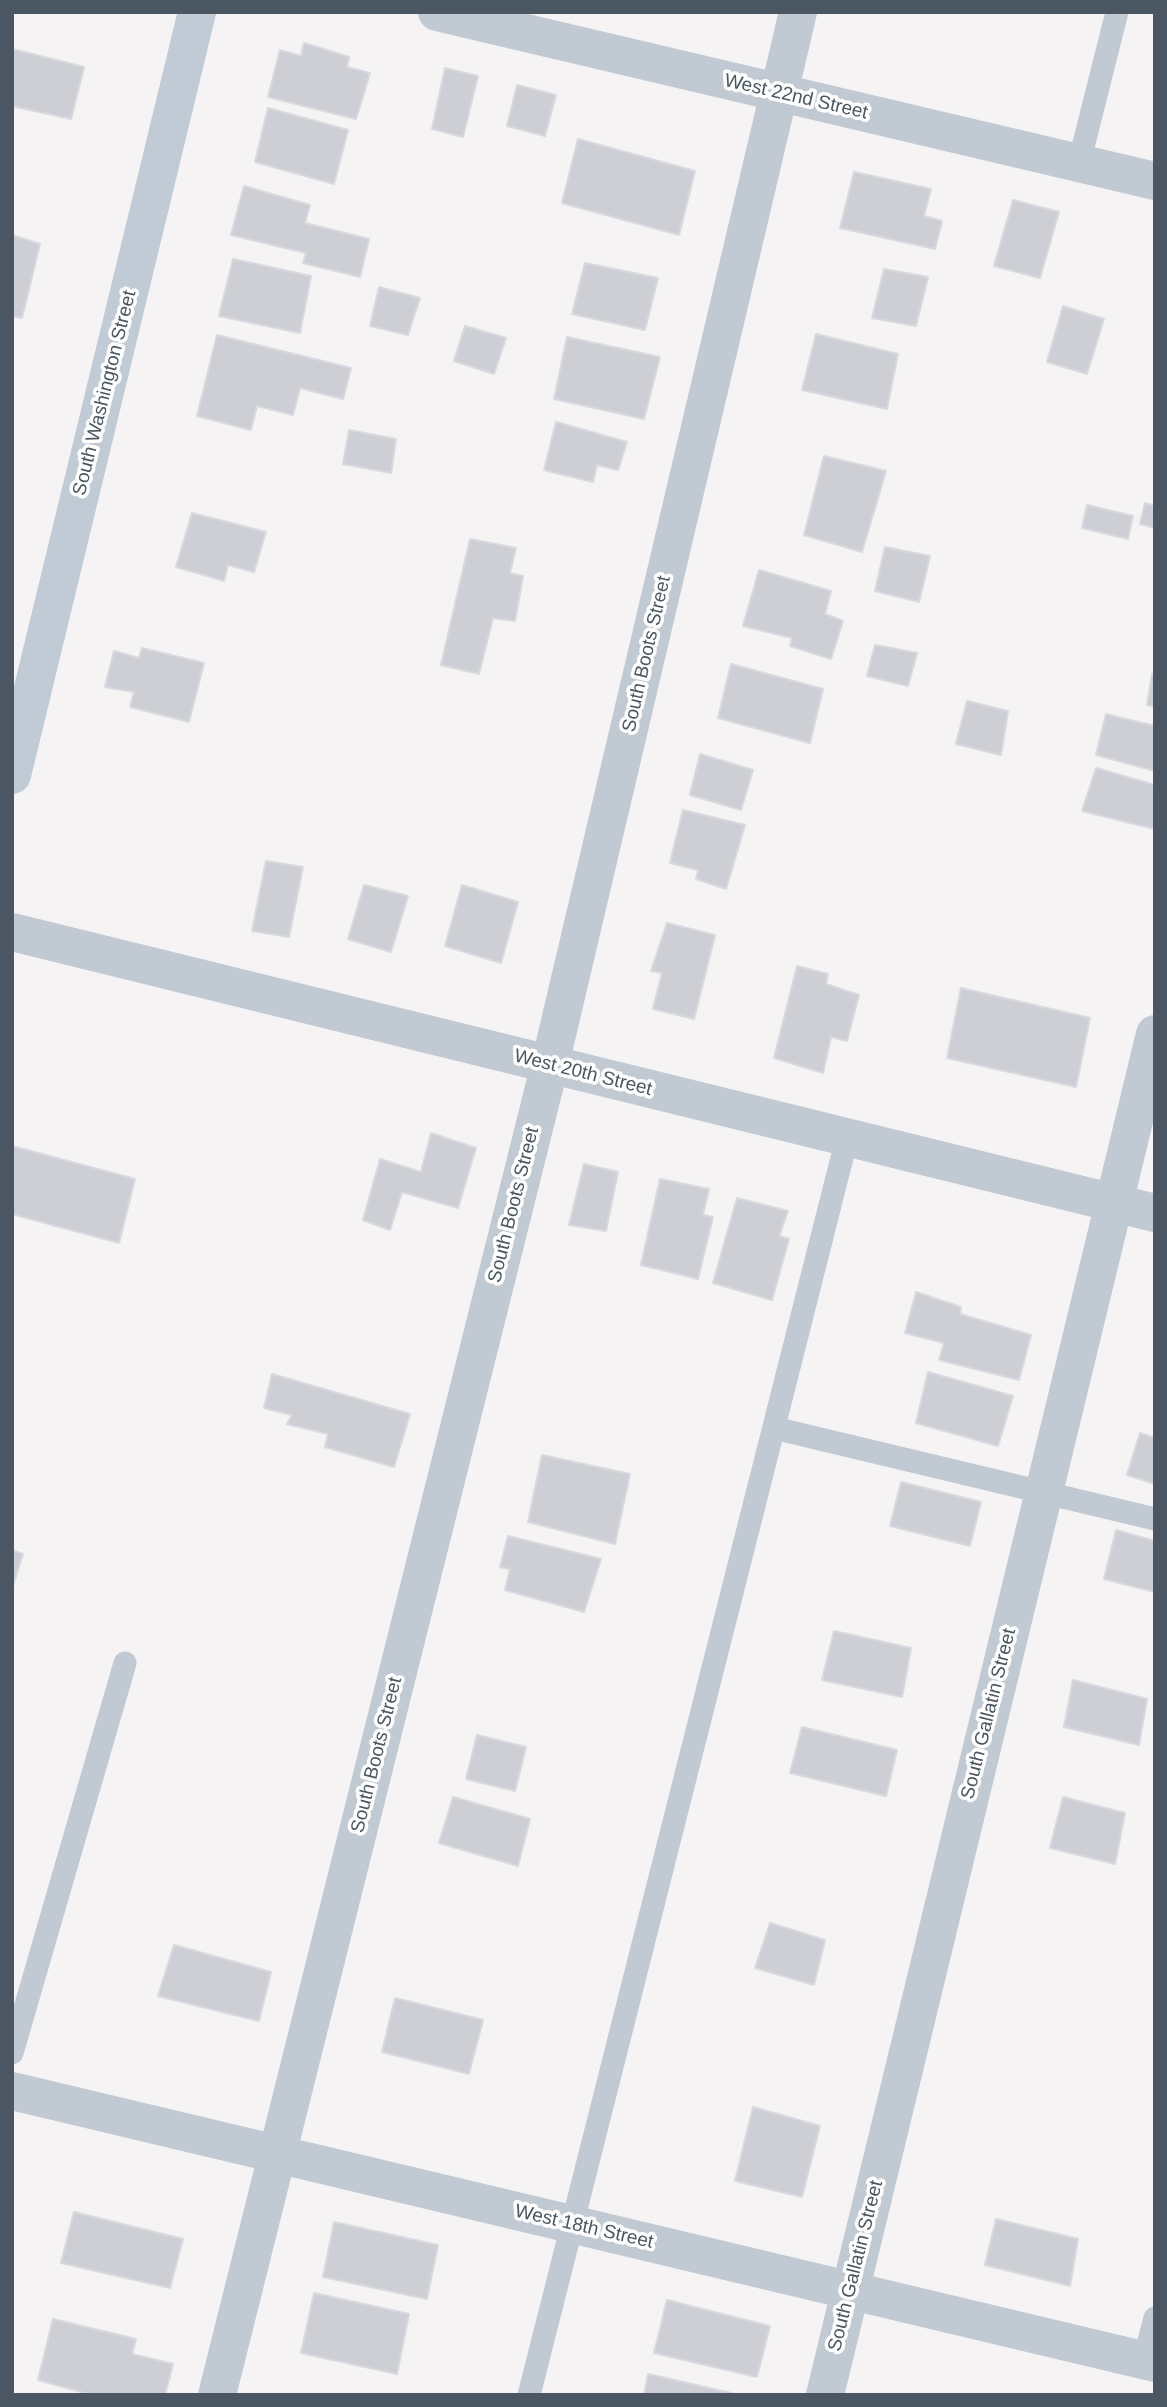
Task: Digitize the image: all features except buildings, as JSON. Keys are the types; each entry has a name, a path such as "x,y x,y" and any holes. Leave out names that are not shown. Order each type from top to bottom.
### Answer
{"main road":[{"name":"South Washington Street","path":"12,775 197,12"}],"street":[{"name":"West 22nd Street","path":"438,12 488,18 779,93 1155,181"},
{"name":"South Boots Street","path":"218,2395 550,1064 798,12"},
{"name":"West 20th Street","path":"12,932 1155,1213"},
{"name":"South Gallatin Street","path":"825,2395 1155,1034"},
{"name":"West 18th Street","path":"12,2091 1150,2361"}],"lane":[{"path":"1079,163 1117,12"},
{"path":"529,2395 847,1138"},
{"path":"774,1428 1155,1519"},
{"path":"12,2053 125,1663"},
{"path":"1150,2361 1155,2318"}]}
